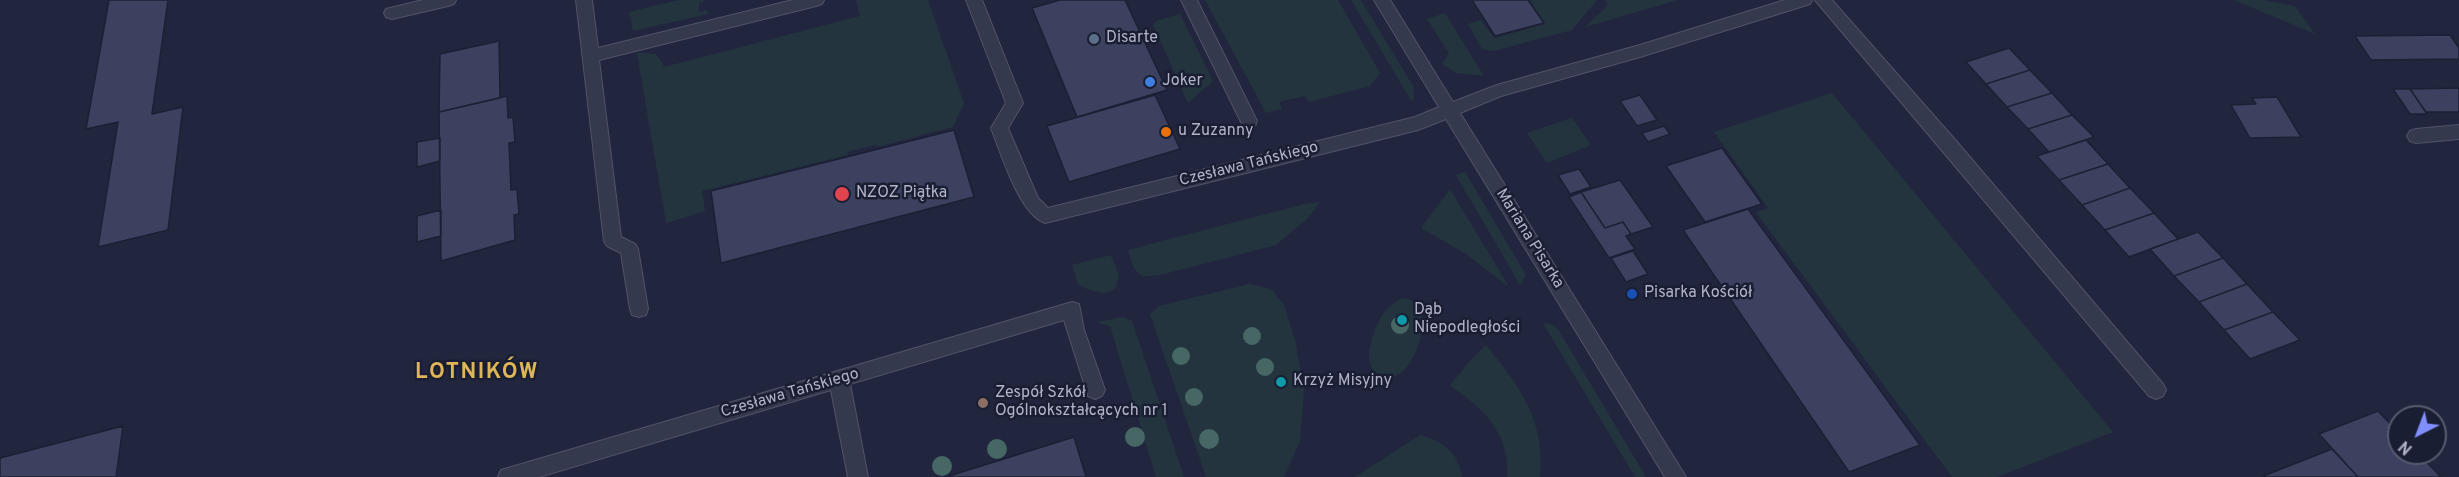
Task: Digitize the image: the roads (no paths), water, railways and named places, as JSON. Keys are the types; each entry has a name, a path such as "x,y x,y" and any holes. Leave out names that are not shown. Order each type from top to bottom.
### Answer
{"street":[{"path":"392,13 448,0"},
{"path":"584,0 613,241 629,249 639,309"},
{"path":"592,56 816,0"},
{"name":"Czesława Tańskiego","path":"974,0 1015,103 999,128 1031,202 1045,216 1418,123 1497,91 1630,54 1777,4 1804,0"},
{"path":"1189,0 1249,121"},
{"name":"Mariana Pisarka","path":"1382,0 1676,477"},
{"path":"1823,0 1959,156 2156,390"},
{"path":"2416,136 2459,132"},
{"name":"Czesława Tańskiego","path":"508,477 1072,310 1075,330 1095,390"},
{"path":"839,380 858,477"}],"place":[{"name":"Disarte","path":"1094,39"},
{"name":"Joker","path":"1150,82"},
{"name":"u Zuzanny","path":"1166,132"},
{"name":"NZOZ Piątka","path":"842,194"},
{"name":"Pisarka Kościół","path":"1632,294"},
{"name":"Dąb Niepodległości","path":"1402,320"},
{"name":"Krzyż Misyjny","path":"1281,382"},
{"name":"Zespół Szkół Ogólnokształcących nr 1","path":"983,403"}],"district":[{"name":"LOTNIKÓW","path":"477,374"}]}
